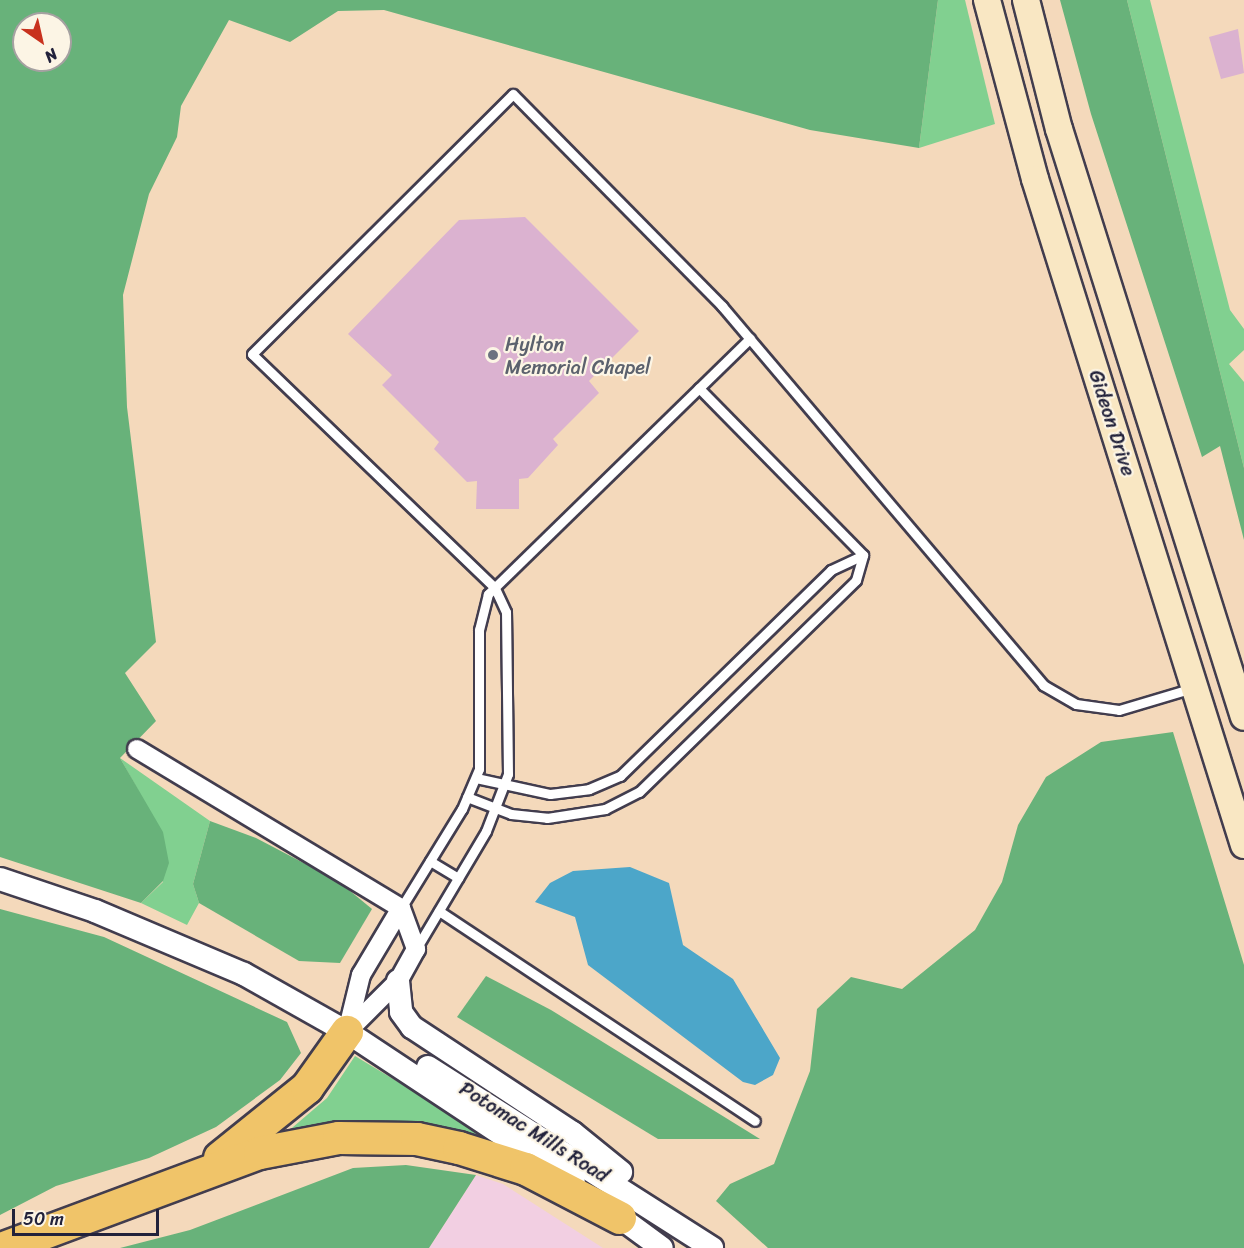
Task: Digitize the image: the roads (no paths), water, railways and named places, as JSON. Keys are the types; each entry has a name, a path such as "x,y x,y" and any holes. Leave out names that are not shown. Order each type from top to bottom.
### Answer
{"highway":[{"path":"195,1176 307,1088 347,1032"},
{"path":"4,1248 260,1153 339,1138 417,1139 526,1169 621,1218"}],"main road":[{"name":"Gideon Drive","path":"987,0 1035,179 1244,845"},
{"name":"Gideon Drive","path":"1026,0 1059,129 1244,717"},
{"path":"1196,687 1231,675"}],"street":[{"path":"137,749 401,908 417,949 398,981 347,1032"},
{"name":"Potomac Mills Road","path":"0,879 173,942 347,1032 423,1064 493,1104 712,1248"},
{"path":"347,1032 361,975 401,908"},
{"path":"398,981 401,1012 412,1027 592,1147 684,1229"},
{"name":"Potomac Mills Road","path":"347,1032 534,1152 662,1248"}],"lane":[{"path":"417,949 496,809 504,788 510,643 506,612 495,588 252,354 513,94 750,338 1043,685 1077,704 1119,710 1196,687"},
{"path":"401,908 468,798 476,778 479,630 481,611 495,588 750,338"},
{"path":"699,388 863,555"},
{"path":"476,778 504,788 570,793 620,776 831,570 863,555"},
{"path":"468,798 496,809 525,816 570,816 605,809 639,792 856,580 863,555"},
{"path":"430,861 458,878"},
{"path":"439,911 756,1121"}],"water":[{"path":"630,867 669,883 683,945 733,979 780,1058 773,1075 755,1085 743,1082 588,965 575,917 535,902 550,883 573,871"}],"place":[{"name":"Hylton Memorial Chapel","path":"493,355"}]}
